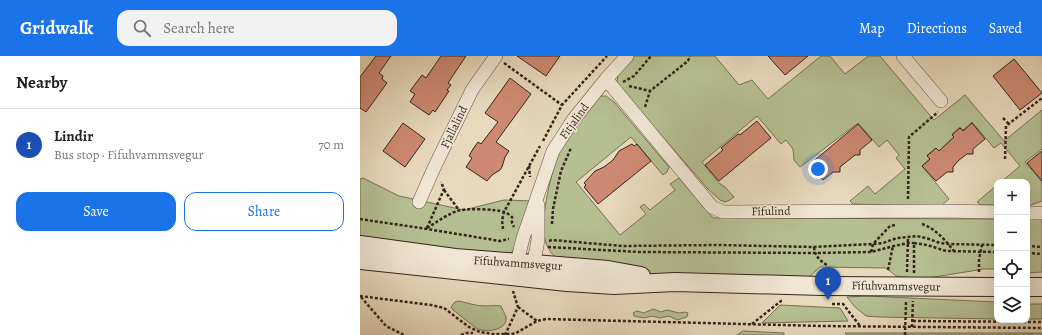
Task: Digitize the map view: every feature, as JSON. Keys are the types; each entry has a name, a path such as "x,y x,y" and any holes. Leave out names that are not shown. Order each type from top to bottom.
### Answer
{"main road":[{"name":"Fífuhvammsvegur","path":"362,250 455,258 522,274 608,270 675,282 822,286 994,287"},
{"path":"1030,287 1042,287"}],"street":[{"name":"Fitjalind","path":"522,274 538,240 538,195 553,151 573,120 606,79 627,56"},
{"path":"903,56 941,101"},
{"name":"Fjallalind","path":"419,202 472,90 495,57"},
{"name":"Fífulind","path":"606,79 712,207 723,212 827,211 908,216 942,211 994,212"},
{"path":"1030,213 1042,213"}],"path":[{"path":"651,56 634,76 618,84 650,90 688,61 690,56"},
{"path":"495,57 562,105"},
{"path":"1005,159 1006,126 1042,98"},
{"path":"908,216 909,137 938,112 941,101"},
{"path":"1003,118 1009,124"},
{"path":"552,231 553,209 561,171 572,147"},
{"path":"434,168 444,190 459,210"},
{"path":"426,229 444,190"},
{"path":"426,229 459,210 494,210 504,212 512,217 513,226 518,230"},
{"path":"871,252 873,244 890,226 908,216"},
{"path":"908,216 926,225 937,233 954,251"},
{"path":"360,219 500,241 499,245"},
{"path":"552,236 554,247"},
{"path":"546,241 552,240 622,246 718,245 814,247 873,244 897,238 917,236 948,244 994,245"},
{"path":"907,272 908,237"},
{"path":"914,243 914,273"},
{"path":"548,247 639,252 814,253 871,252 893,246 914,243 927,244 946,251 994,252"},
{"path":"979,272 979,259 982,245"},
{"path":"888,270 893,246"},
{"path":"1030,246 1042,247"},
{"path":"814,247 814,253 828,266"},
{"path":"1030,254 1042,254"},
{"path":"505,335 518,307 522,274"},
{"path":"360,296 444,308 469,327 480,332 505,335 516,333 537,321 546,319 821,326 1042,328"},
{"path":"360,296 386,326 404,335"},
{"path":"905,335 906,296"},
{"path":"912,327 913,299"},
{"path":"751,324 781,301 788,302"},
{"path":"832,304 843,304 860,326"},
{"path":"518,307 537,321"},
{"path":"912,321 1042,322"},
{"path":"469,327 474,334"},
{"path":"461,335 466,333 474,334"}],"green space":[{"path":"634,56 715,56 739,85 752,80 768,99 821,56 830,56 845,74 868,56 880,56 934,120 965,95 1004,141 1042,110 1042,149 1025,162 1042,182 1042,201 1030,205 1030,179 1005,179 1020,166 1001,143 994,148 972,122 963,130 960,127 952,134 954,137 939,151 936,148 927,155 930,159 922,166 949,199 941,206 853,204 850,201 868,186 875,194 905,169 896,158 899,155 887,140 879,147 858,123 800,167 794,160 793,149 786,140 781,144 757,116 702,162 719,183 734,197 725,202 720,200 707,188 622,90 617,82 618,74"},
{"path":"600,96 606,96 614,102 669,167 667,172 663,175 631,137 576,182 620,235 646,214 640,207 644,204 650,210 675,190 670,184 679,178 713,218 994,219 994,269 984,269 922,279 896,276 886,268 820,267 808,278 661,275 556,258 546,243 544,234 546,200 558,156 579,120"},
{"path":"363,178 399,196 464,210 504,200 532,201 515,247 511,253 505,255 360,242 360,179"},
{"path":"994,188 994,205 981,205 977,202"},
{"path":"1030,219 1042,219 1042,272 1030,273"},
{"path":"867,296 994,302 994,319 866,316 855,307 847,297"},
{"path":"459,301 478,306 501,306 506,317 506,321 500,328 486,331 478,329 453,310 451,307 455,302"},
{"path":"1030,304 1042,304 1042,319 1030,319"},
{"path":"780,305 840,308 848,321 762,323"},
{"path":"653,309 661,312 667,310 679,313 688,313 687,317 677,320 669,316 660,318 652,316 644,318 634,316 633,313 637,311 644,313"},
{"path":"743,331 784,333 784,335 737,335"},
{"path":"845,333 1042,333 1042,335 847,335"}],"building":[{"path":"376,56 391,56 379,73 383,76 382,79 387,83 366,112 360,108 360,77"},
{"path":"441,56 466,56 448,83 451,85 447,90 449,91 435,112 433,110 429,115 410,102 415,94 410,91 422,75 426,78"},
{"path":"517,56 560,56 546,76"},
{"path":"768,56 808,56 785,75"},
{"path":"1014,59 1042,93 1020,110 993,76"},
{"path":"510,78 531,94 496,142 509,151 500,170 492,175 487,181 466,167 472,158 469,156 473,149 478,142 481,144 498,122 485,113"},
{"path":"757,121 771,138 719,181 705,165 723,150 721,148"},
{"path":"403,123 425,139 405,167 383,151"},
{"path":"972,123 985,139 973,149 973,154 967,154 959,160 953,167 953,172 947,172 936,181 922,166 930,159 927,156 936,148 939,151 954,137 952,135 960,128 963,131"},
{"path":"858,124 872,140 860,150 860,155 855,155 840,167 840,172 833,172 823,180 809,165"},
{"path":"632,144 634,146 637,144 651,161 598,204 584,187 586,185 584,183 595,171 604,167 613,160 619,151"},
{"path":"1042,151 1042,181 1027,163"}],"place":[{"name":"Lindir","path":"828,300"}]}
